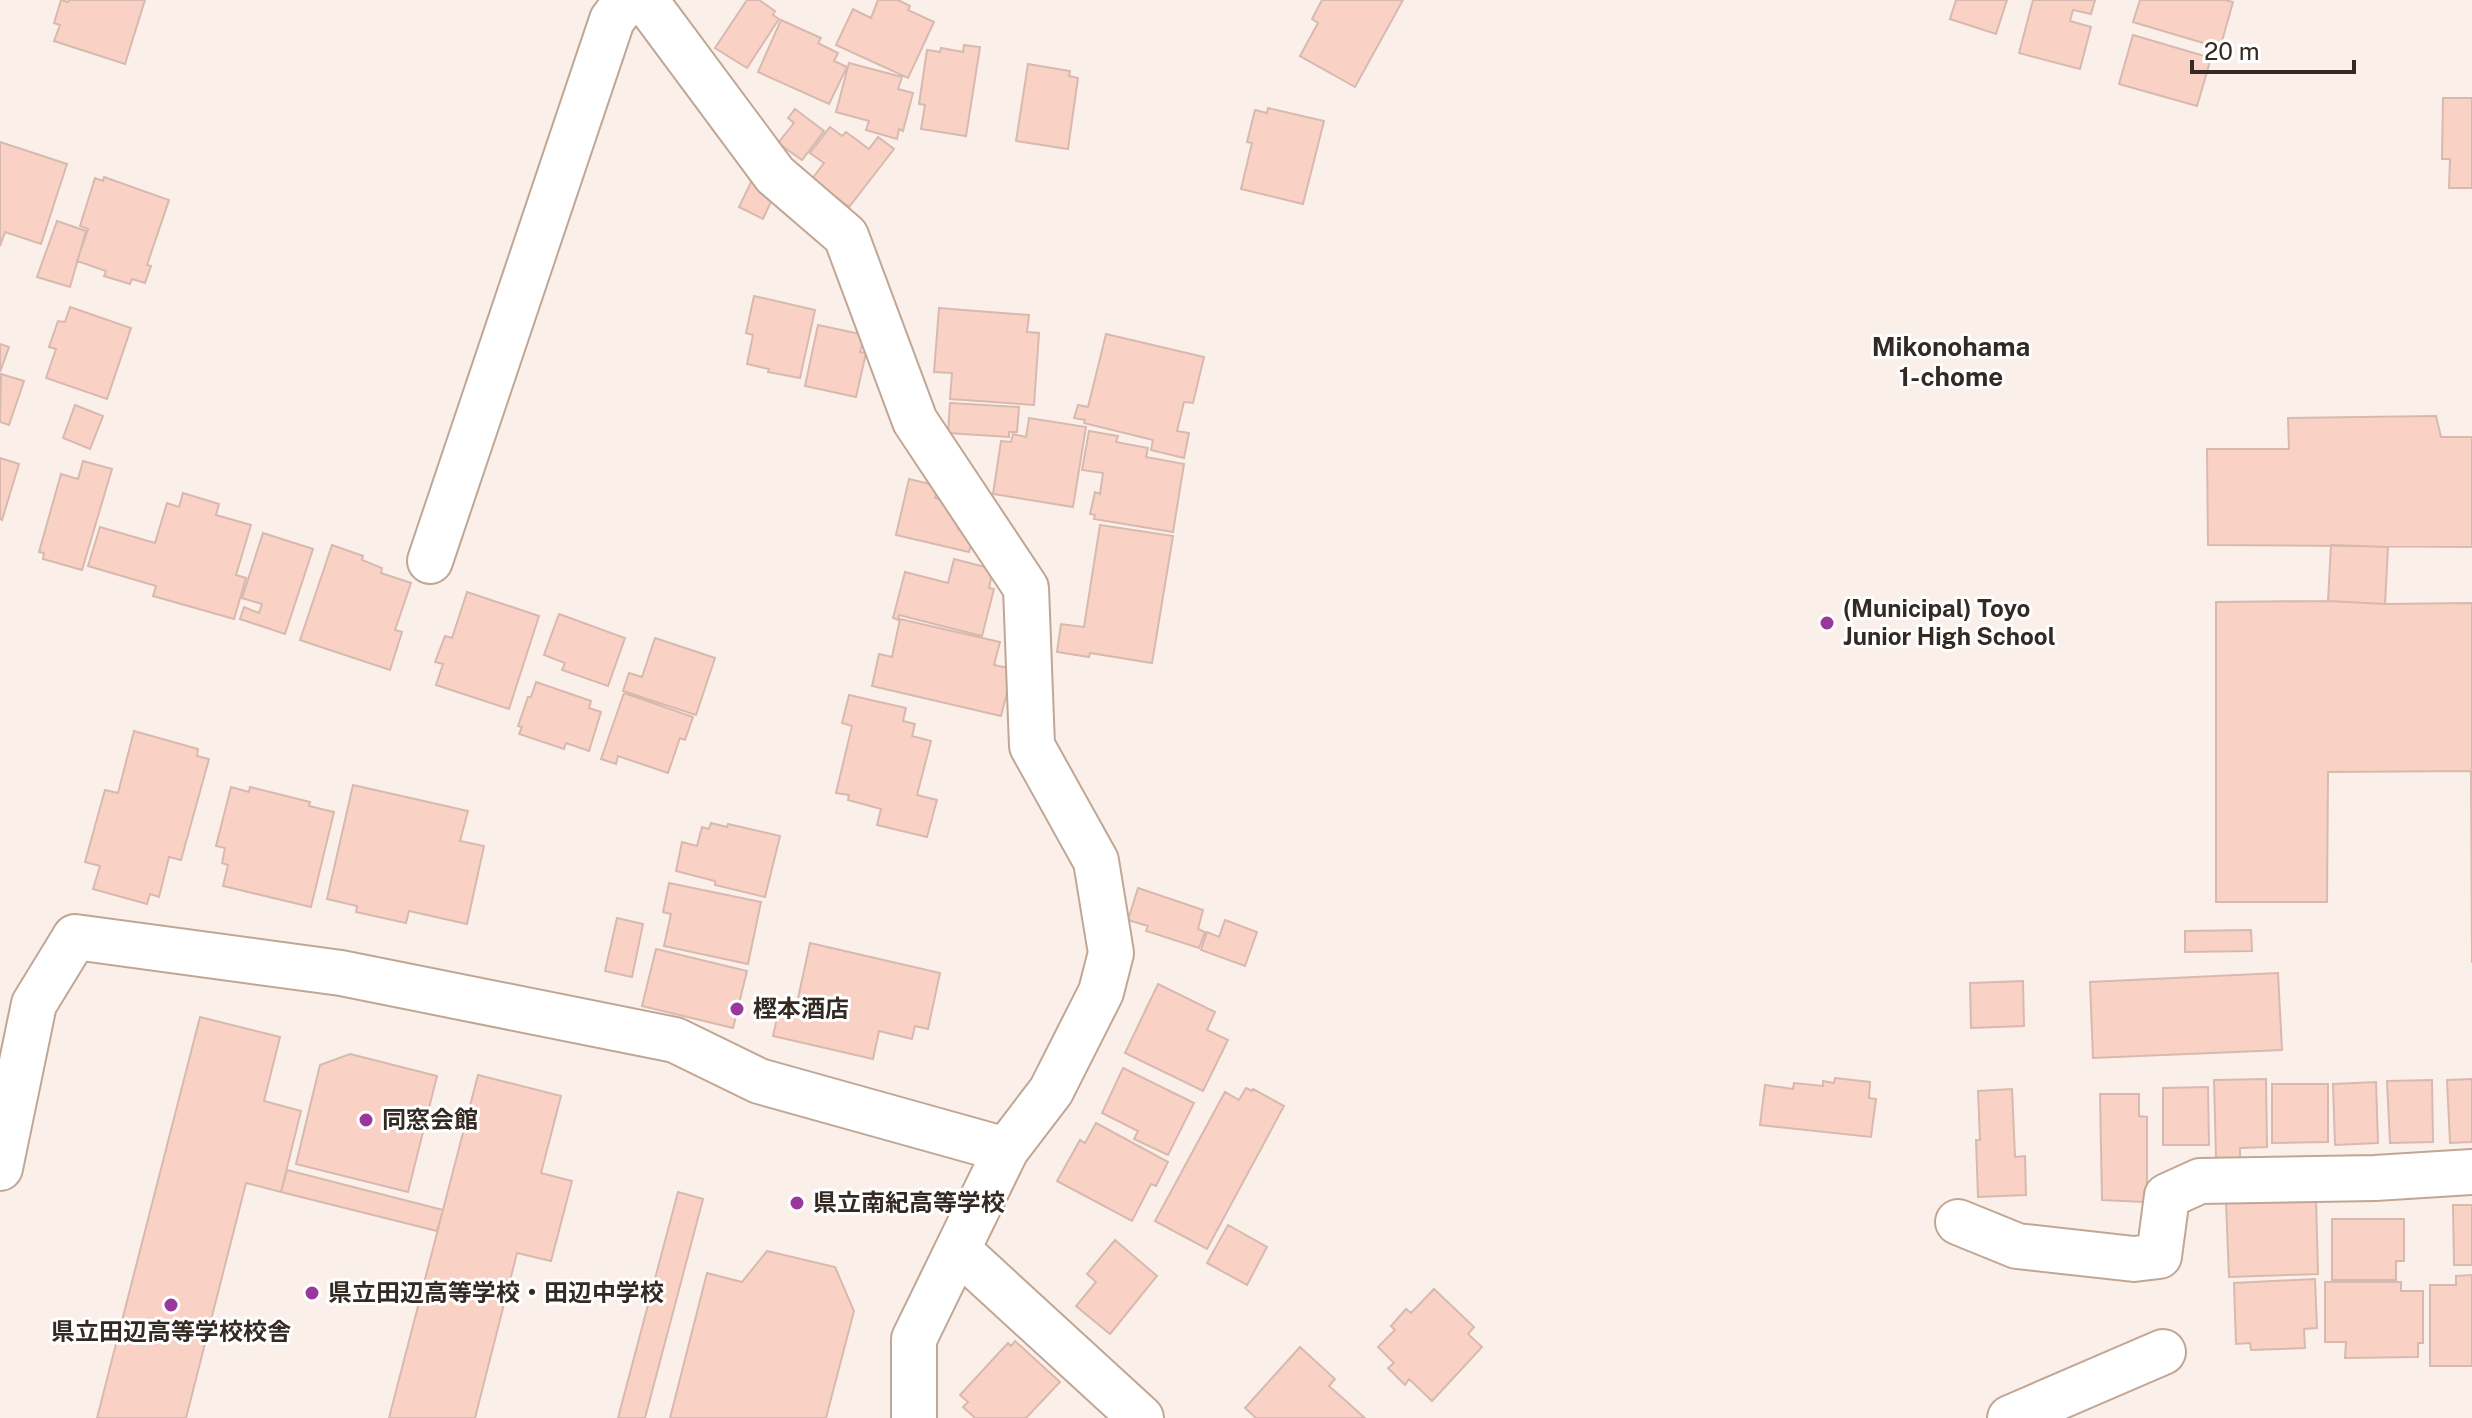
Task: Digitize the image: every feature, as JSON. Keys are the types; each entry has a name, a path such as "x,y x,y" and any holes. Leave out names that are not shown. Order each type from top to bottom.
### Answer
{"street":[{"path":"430,561 612,20 627,0"},
{"path":"645,0 775,175 846,236 915,421 1026,588 1032,746 1096,861 1111,953 1101,992 1051,1091 1006,1150 914,1339 914,1418"},
{"path":"0,1168 34,1004 75,937 341,973 675,1040 759,1081 1006,1150"},
{"path":"1958,1222 2017,1246 2134,1259 2159,1256 2167,1196 2200,1181 2375,1178 2472,1172"},
{"path":"958,1250 1141,1418"},
{"path":"2010,1418 2163,1352"}],"building":[{"path":"61,0 145,0 125,64 54,41 60,25 54,23"},
{"path":"747,0 759,0 775,11 773,15 779,19 747,68 715,48"},
{"path":"878,0 898,0 910,6 908,10 934,22 908,78 836,45 853,9 871,18"},
{"path":"1322,0 1403,0 1355,87 1300,56 1318,23 1312,19"},
{"path":"1956,0 2007,0 1996,34 1950,19"},
{"path":"2033,0 2095,0 2091,14 2073,10 2070,21 2091,27 2080,69 2019,53"},
{"path":"2140,0 2233,2 2220,48 2133,22"},
{"path":"781,20 821,38 818,43 838,53 834,61 847,67 829,104 758,72"},
{"path":"2133,35 2211,58 2197,106 2119,84"},
{"path":"964,45 980,47 966,136 921,129 925,105 919,104 927,50 940,52 941,48 963,52"},
{"path":"849,63 902,77 898,89 913,93 903,131 899,129 897,139 866,130 869,121 836,112"},
{"path":"1028,64 1070,71 1069,76 1078,78 1068,149 1016,141"},
{"path":"2443,98 2472,98 2472,188 2449,188 2450,159 2442,159"},
{"path":"1268,108 1324,121 1303,204 1241,189 1252,143 1247,142 1255,110 1267,113"},
{"path":"795,109 824,131 802,160 778,143 794,123 788,118"},
{"path":"830,127 842,136 846,132 869,149 878,137 894,149 849,207 812,179 824,163 810,153"},
{"path":"0,142 67,164 41,244 5,232 0,246"},
{"path":"104,177 169,200 147,265 151,266 145,283 132,279 130,284 104,276 106,271 77,261 88,229 80,226 95,178 103,181"},
{"path":"751,182 775,193 763,219 739,207"},
{"path":"57,221 86,231 70,287 37,277"},
{"path":"754,296 815,310 800,378 747,364 753,335 746,333"},
{"path":"70,307 131,328 107,399 46,378 56,349 49,347 58,321 65,322"},
{"path":"939,308 1029,315 1027,332 1039,333 1034,405 950,399 952,373 934,372"},
{"path":"818,325 865,335 860,352 866,353 856,397 805,386"},
{"path":"1106,334 1204,357 1193,403 1184,402 1177,431 1189,433 1184,458 1151,450 1153,440 1074,418 1078,405 1088,407"},
{"path":"0,344 9,347 0,372"},
{"path":"1,374 24,381 9,425 0,422"},
{"path":"950,403 1019,407 1017,432 1009,432 1009,437 948,433"},
{"path":"75,405 103,416 90,449 63,438"},
{"path":"2436,416 2441,437 2472,437 2472,547 2208,545 2207,449 2289,449 2288,418"},
{"path":"1029,418 1086,427 1073,507 993,494 1001,441 1011,442 1013,434 1026,437"},
{"path":"1089,431 1118,436 1116,442 1148,448 1146,457 1184,464 1173,532 1094,519 1095,515 1090,514 1095,492 1100,494 1103,473 1082,470"},
{"path":"0,458 19,464 2,520 0,519"},
{"path":"83,461 112,469 82,570 43,559 44,553 39,552 61,474 78,479"},
{"path":"909,479 938,486 935,498 953,502 961,515 958,529 974,533 969,552 896,535"},
{"path":"183,493 219,504 216,515 251,525 236,575 246,578 234,619 153,596 156,586 88,566 100,527 155,543 167,503 179,507"},
{"path":"1100,525 1173,536 1152,663 1090,653 1089,657 1057,652 1061,624 1084,627"},
{"path":"263,533 313,549 285,634 240,619 244,607 259,613 262,604 242,598"},
{"path":"332,545 363,556 362,560 382,568 381,573 411,583 395,630 402,632 390,670 300,640"},
{"path":"2331,545 2388,547 2385,604 2328,601"},
{"path":"954,559 993,569 989,588 994,589 982,636 899,615 898,620 893,618 905,572 948,583"},
{"path":"467,592 539,616 509,709 436,685 443,664 435,662 445,636 452,638"},
{"path":"2216,602 2472,603 2472,963 2471,771 2328,772 2327,902 2216,902"},
{"path":"559,614 625,638 608,686 562,670 565,663 544,655"},
{"path":"900,619 1000,642 994,665 1013,669 1001,716 872,686 879,654 892,657"},
{"path":"655,638 715,658 696,715 623,691 629,673 642,677"},
{"path":"536,682 591,701 589,708 601,712 589,751 566,743 564,749 519,734 522,727 518,726"},
{"path":"624,693 693,717 685,740 680,738 668,773 618,756 616,764 601,759"},
{"path":"849,695 906,708 903,721 915,724 912,736 931,741 917,795 937,800 927,837 877,825 881,809 848,800 849,795 836,793 852,726 842,723"},
{"path":"134,731 198,749 197,756 209,759 181,860 169,857 159,897 150,894 147,904 93,889 100,866 85,862 105,790 118,793"},
{"path":"353,785 468,811 460,841 484,846 467,924 409,911 406,923 356,912 357,906 327,899"},
{"path":"231,787 249,792 250,787 310,802 309,806 334,812 311,907 223,886 228,865 222,863 225,848 216,846"},
{"path":"711,823 780,836 765,897 715,885 715,881 676,871 682,842 697,846 702,827 709,829"},
{"path":"669,883 761,902 748,964 664,946 671,914 663,912"},
{"path":"1138,888 1203,910 1198,929 1205,932 1199,948 1146,931 1148,926 1128,920"},
{"path":"617,918 643,924 632,977 605,971"},
{"path":"1225,920 1257,932 1245,966 1201,950 1207,932 1219,937"},
{"path":"2251,930 2252,951 2185,952 2185,931"},
{"path":"810,943 940,973 928,1029 915,1026 912,1039 879,1031 873,1059 773,1036 781,1000 797,1003"},
{"path":"656,949 747,971 733,1028 642,1006"},
{"path":"2278,973 2282,1050 2093,1058 2090,982"},
{"path":"2023,981 2024,1026 1971,1028 1970,983"},
{"path":"1158,984 1215,1012 1207,1030 1228,1040 1203,1091 1125,1053"},
{"name":"県立田辺高等学校校舎","path":"200,1017 280,1037 264,1101 301,1111 281,1192 246,1183 186,1418 97,1418"},
{"name":"同窓会館","path":"350,1054 437,1076 408,1192 296,1164 320,1065"},
{"path":"1123,1068 1194,1103 1168,1155 1134,1139 1138,1131 1102,1113"},
{"path":"478,1075 561,1096 541,1173 572,1181 551,1261 517,1253 475,1418 389,1418"},
{"path":"1835,1078 1870,1082 1869,1098 1876,1099 1871,1137 1760,1125 1765,1085 1793,1089 1794,1083 1823,1086 1823,1081 1834,1083"},
{"path":"2266,1079 2267,1147 2240,1148 2240,1158 2216,1158 2214,1080"},
{"path":"2472,1079 2472,1142 2450,1143 2447,1080"},
{"path":"2432,1080 2433,1142 2390,1143 2387,1081"},
{"path":"2376,1082 2378,1143 2335,1145 2333,1084"},
{"path":"2272,1084 2328,1084 2328,1142 2272,1143"},
{"path":"2208,1087 2209,1145 2163,1145 2163,1088"},
{"path":"1246,1088 1284,1106 1207,1249 1155,1221 1225,1092 1239,1100"},
{"path":"2012,1089 2015,1157 2025,1156 2026,1195 1978,1197 1978,1091"},
{"path":"2100,1094 2139,1094 2139,1116 2147,1117 2147,1191 2144,1191 2144,1202 2102,1200"},
{"path":"1096,1123 1168,1162 1156,1186 1151,1184 1132,1221 1057,1181 1080,1140 1085,1143"},
{"path":"287,1170 443,1210 437,1231 281,1192"},
{"path":"678,1192 703,1199 645,1418 618,1418"},
{"path":"2316,1198 2318,1274 2229,1277 2226,1202"},
{"path":"2453,1205 2472,1205 2472,1265 2454,1265"},
{"path":"2332,1219 2404,1219 2404,1261 2396,1261 2396,1280 2332,1280"},
{"path":"1228,1225 1267,1247 1247,1285 1207,1263"},
{"path":"1115,1240 1157,1276 1110,1334 1076,1306 1096,1282 1087,1274"},
{"path":"767,1251 835,1267 854,1311 826,1418 670,1418 707,1273 742,1282"},
{"path":"2472,1275 2472,1366 2430,1366 2430,1285 2456,1285 2456,1276"},
{"path":"2315,1279 2317,1328 2304,1329 2305,1348 2251,1350 2250,1343 2236,1344 2234,1283"},
{"path":"2325,1282 2401,1282 2401,1291 2423,1291 2423,1343 2418,1343 2418,1357 2345,1358 2346,1342 2325,1342"},
{"path":"1434,1289 1474,1327 1468,1334 1482,1347 1432,1401 1409,1379 1405,1385 1388,1368 1394,1363 1378,1347 1395,1330 1391,1326 1406,1309 1411,1313"},
{"path":"1015,1341 1060,1382 1026,1418 975,1418 963,1407 968,1402 960,1395 1008,1343 1011,1346"},
{"path":"1300,1347 1335,1379 1329,1386 1365,1418 1256,1418 1245,1408"}],"place":[{"name":"(Municipal) Toyo Junior High School","path":"1827,623"},
{"name":"樫本酒店","path":"737,1009"},
{"name":"同窓会館","path":"366,1120"},
{"name":"県立南紀高等学校","path":"797,1203"},
{"name":"県立田辺高等学校・田辺中学校","path":"312,1293"},
{"name":"県立田辺高等学校校舎","path":"171,1305"}],"district":[{"name":"Mikonohama 1-chome","path":"1951,362"}]}
